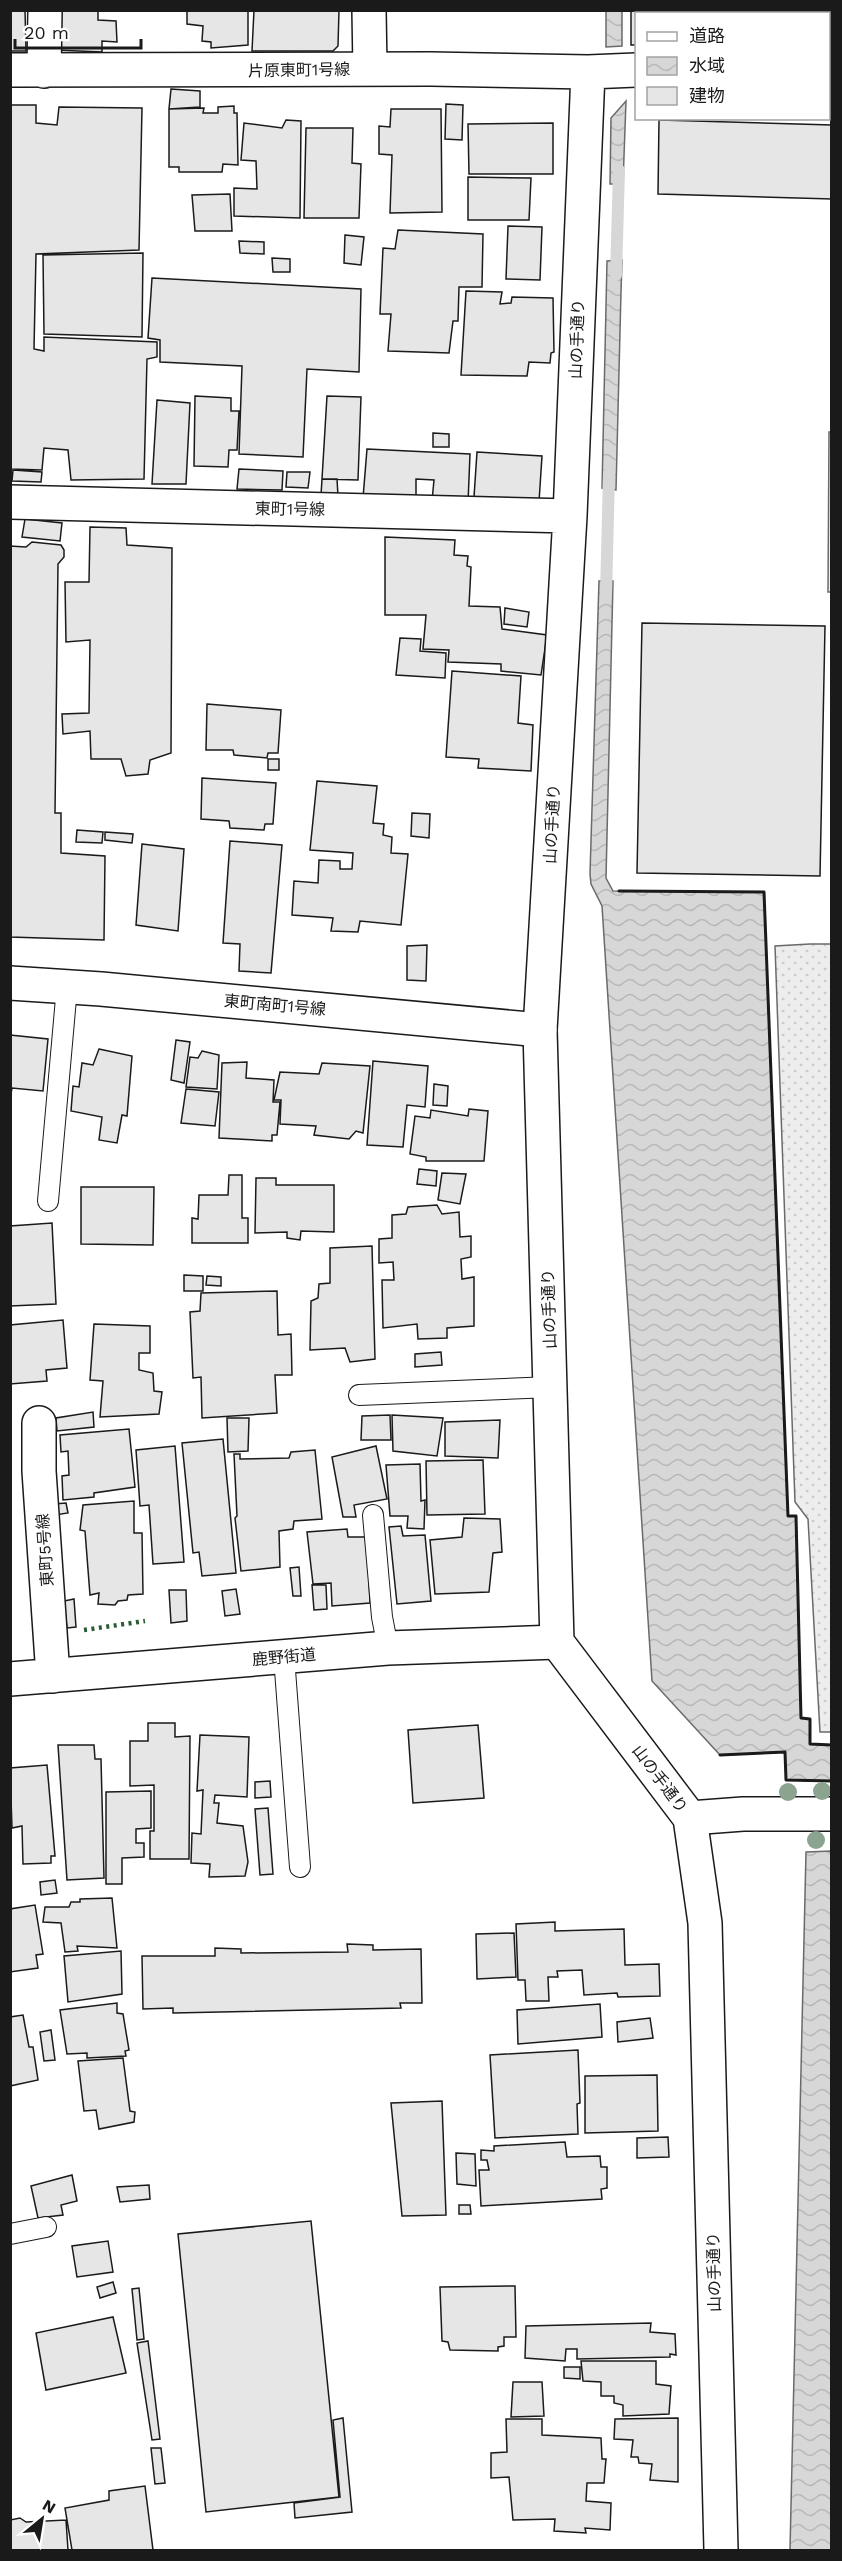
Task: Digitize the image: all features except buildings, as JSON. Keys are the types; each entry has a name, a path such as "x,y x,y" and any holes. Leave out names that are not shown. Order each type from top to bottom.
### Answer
{"street":[{"path":"44,71 45,10"},
{"path":"369,10 370,69"},
{"name":"片原東町1号線","path":"10,70 370,69 588,72"},
{"path":"588,72 635,70"},
{"name":"山の手通り","path":"588,72 570,516 540,1030 552,1387 557,1642 690,1818 705,1923 721,2550"},
{"name":"東町1号線","path":"10,502 570,516"},
{"name":"東町南町1号線","path":"10,984 67,987 540,1030"},
{"name":"東町5号線","path":"39,1423 39,1471 53,1676"},
{"name":"鹿野街道","path":"10,1679 388,1648 557,1642"},
{"path":"690,1818 743,1814 831,1814"}],"lane":[{"path":"48,1201 67,987"},
{"path":"359,1395 552,1387"},
{"path":"373,1515 382,1617 388,1648"},
{"path":"284,1657 300,1867"},
{"path":"10,2234 46,2227"}],"shaded area":[{"path":"829,432 832,432 831,592 828,592"},
{"path":"832,944 832,1732 820,1732 808,1519 795,1502 775,946"}],"water":[{"path":"606,11 622,11 622,46 606,47"},
{"path":"626,101 623,184 610,184 611,118"},
{"path":"622,260 616,490 602,488 607,261"},
{"path":"599,581 613,581 606,878 613,891 764,892 788,1516 796,1516 801,1718 810,1719 810,1744 831,1745 831,1781 786,1780 785,1752 720,1755 652,1681 602,906 591,884 590,874"},
{"path":"831,1851 831,2550 790,2550 806,1852"}],"waterway":[{"path":"616,275 619,170"},
{"path":"606,596 609,473"}],"hedge":[{"path":"84,1630 145,1621"}],"wall":[{"path":"619,891 764,892 788,1516 796,1516 801,1718 810,1719 810,1744 832,1745"},
{"path":"720,1755 785,1752 786,1780 832,1781"}]}
